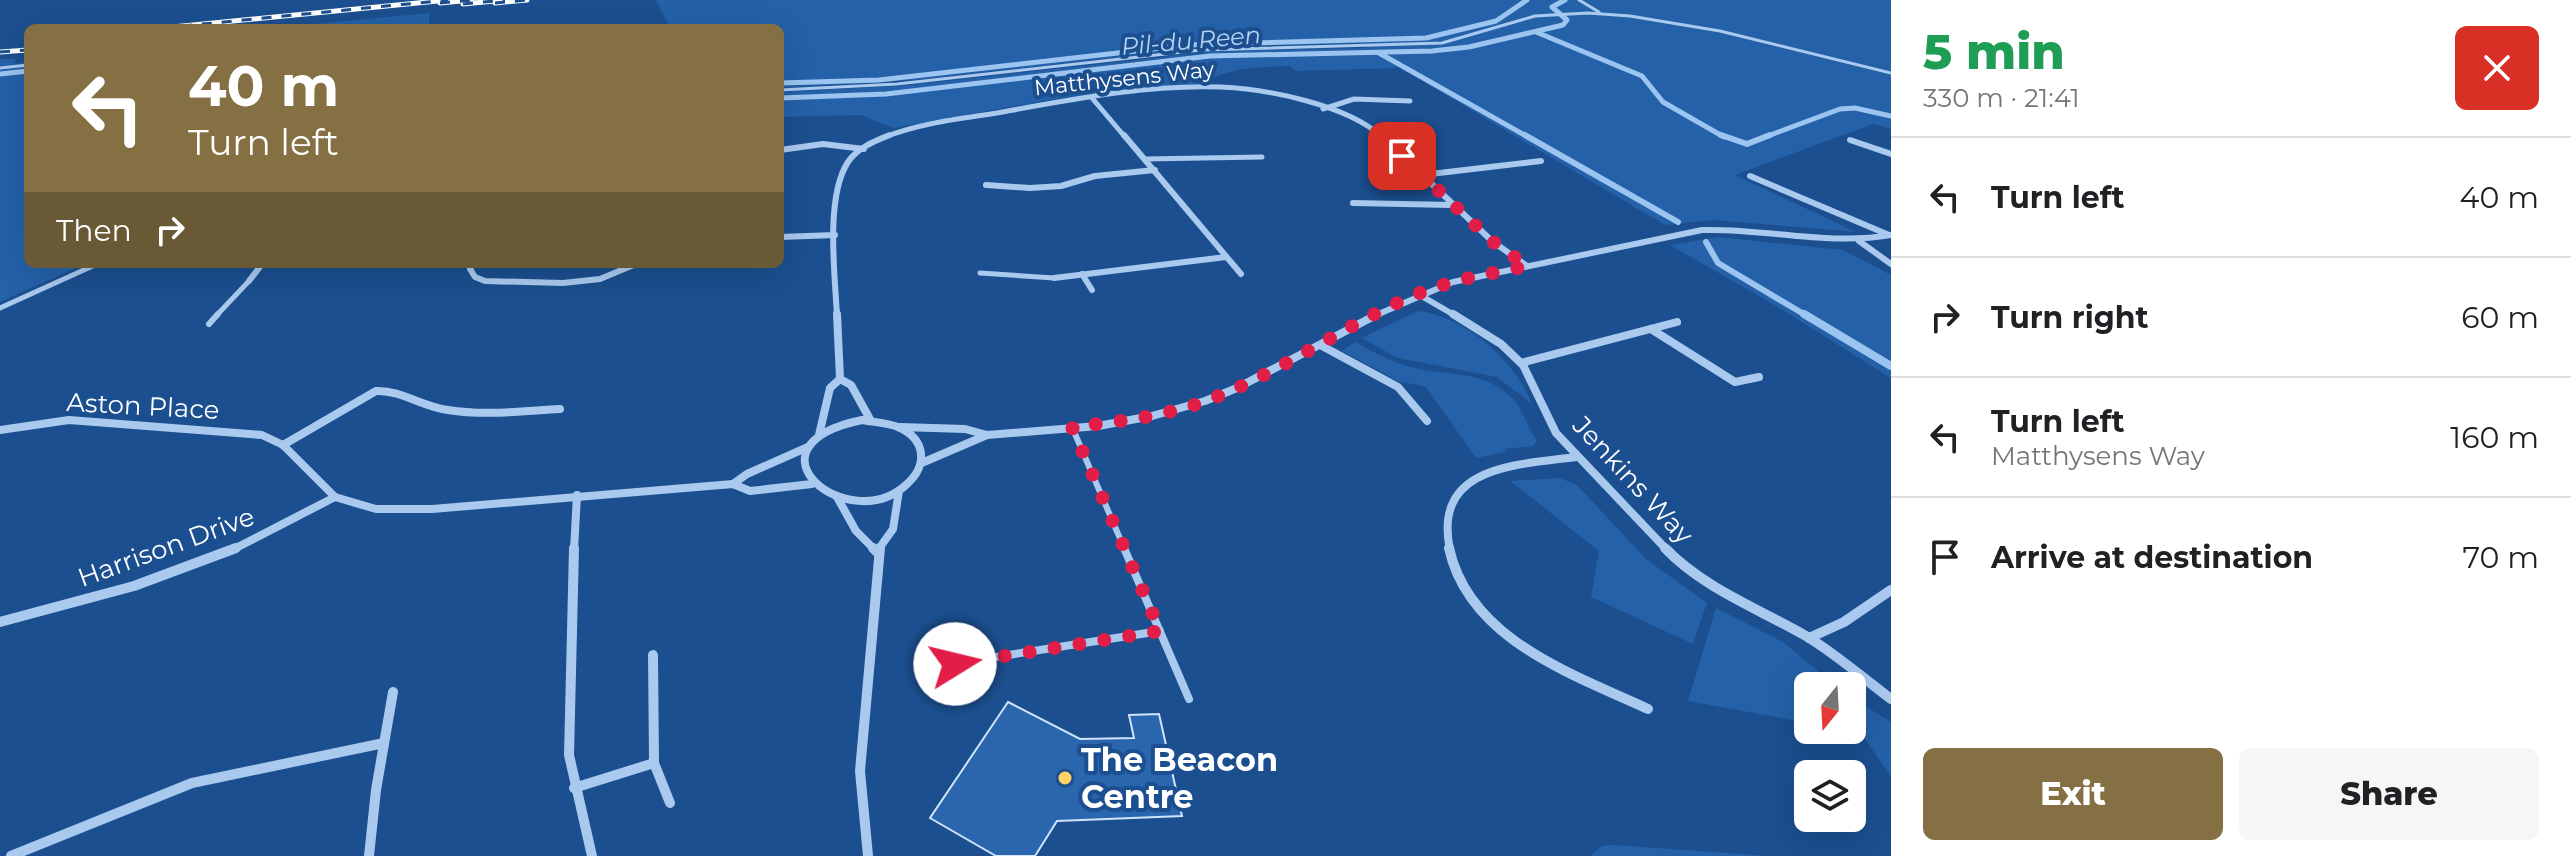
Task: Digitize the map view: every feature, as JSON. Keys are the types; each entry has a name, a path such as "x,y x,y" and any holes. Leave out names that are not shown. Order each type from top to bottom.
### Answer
{"street":[{"name":"Matthysens Way","path":"819,435 830,388 840,379 835,235 840,179 849,162 864,149 910,129 1092,98 1224,87 1255,91 1323,109 1366,125 1492,241 1527,266"},
{"path":"1092,98 1241,274"},
{"path":"1323,109 1334,102 1376,98 1410,101"},
{"path":"1850,140 1891,154"},
{"path":"784,149 823,144 864,149"},
{"path":"1422,175 1541,161"},
{"path":"986,185 1061,186 1095,176 1155,170"},
{"path":"1750,176 1890,235"},
{"path":"1010,196 1011,186"},
{"path":"1353,203 1453,205"},
{"path":"924,462 987,435 1141,419 1202,402 1322,346 1374,314 1418,294 1527,266 1667,236 1730,229 1858,241 1890,235"},
{"path":"784,237 835,235"},
{"path":"1858,241 1891,264"},
{"path":"1054,278 1226,257"},
{"path":"249,281 259,268"},
{"path":"471,268 475,277 485,281 592,283 614,277 629,268"},
{"path":"1082,274 1092,290"},
{"name":"Jenkins Way","path":"1418,294 1494,341 1521,363 1545,402 1548,419 1556,433 1675,559 1719,589 1809,638 1891,699"},
{"path":"1521,363 1677,322"},
{"path":"1651,329 1735,382 1759,377"},
{"path":"1322,346 1398,387 1427,421"},
{"path":"840,379 851,385 871,421"},
{"path":"283,445 376,391 393,389 431,408 471,413 560,409"},
{"name":"Aston Place","path":"0,430 69,420 262,435 283,445 335,497"},
{"path":"733,484 747,474 808,446 819,435 836,426 871,421 900,427 965,429 987,435"},
{"path":"808,446 803,460 805,474 812,484 837,497 869,500 899,491 918,476 924,462 922,449 914,436 900,427"},
{"path":"1576,457 1509,466 1472,480 1459,490 1450,508 1450,556 1459,581 1477,607 1499,629 1526,648 1648,709"},
{"path":"335,497 376,509 418,509 733,484 750,491 812,484"},
{"path":"868,856 860,771 877,552 893,529 899,491"},
{"path":"577,495 569,755 574,788 592,856"},
{"name":"Harrison Drive","path":"0,622 152,581 268,534 335,497"},
{"path":"837,497 856,531 877,552"},
{"path":"1809,638 1844,622 1891,590"},
{"path":"653,655 654,763 670,803"},
{"path":"369,856 393,692"},
{"path":"11,856 192,783 384,743"},
{"path":"574,788 654,763"}],"lane":[{"path":"1579,0 1603,14"},
{"path":"784,90 897,84 1201,50 1442,43 1551,14 1574,13 1693,27 1891,73"},
{"path":"0,68 24,65"},
{"path":"1145,159 1179,155 1233,161 1262,157"},
{"path":"0,308 88,268"},
{"path":"980,273 1054,278"},
{"path":"209,324 249,281"},
{"path":"1072,427 1189,699"},
{"path":"926,668 1160,631"}],"shaded area":[{"path":"656,0 1891,0 1891,129 1873,124 1735,175 1856,232 1714,220 1665,225 1389,61 1398,68 1295,71 1290,66 1245,69 1203,83 1066,97 893,128 861,115 784,117 784,92 899,86 1227,50 1366,48 1360,43 1210,47 915,80 784,88 784,24 668,24"},
{"path":"429,13 429,24 315,24"},
{"path":"0,59 16,59 15,64 24,63 24,268 76,268 0,302"},
{"path":"1718,237 1843,250 1891,275 1891,378 1778,307 1670,245"},
{"path":"1418,311 1454,322 1487,343 1514,372 1532,404 1497,377 1398,358 1361,338"},
{"path":"1355,342 1410,367 1468,376 1491,383 1516,402 1537,441 1533,446 1504,449 1506,452 1476,458 1426,387 1398,381 1342,351"},
{"path":"1560,478 1577,485 1646,559 1707,603 1693,644 1591,597 1599,551 1510,481"},
{"path":"1716,608 1783,642 1819,672 1794,672 1794,720 1688,701"},
{"path":"1866,707 1891,722 1891,777 1866,740"},
{"path":"1602,846 1768,856 1590,856"}],"building":[{"name":"The Beacon Centre","path":"1008,702 1080,739 1134,738 1129,715 1159,714 1182,816 1057,821 1035,856 996,856 930,818"}],"waterway":[{"path":"784,83 879,80 1188,45 1426,38 1496,21 1527,0"},
{"name":"Pil-du Reen","path":"784,98 886,94 1210,56 1432,51 1469,47 1563,25 1567,20 1552,7 1565,0"},
{"path":"1536,32 1642,76 1663,102 1724,137"},
{"path":"1379,53 1528,137"},
{"name":"Pil-du Reen","path":"0,74 24,71"},
{"path":"1765,137 1840,109 1855,108 1891,116"},
{"path":"1525,135 1678,222"},
{"path":"1721,135 1747,144 1770,135"},
{"path":"1706,242 1718,263 1807,316"},
{"path":"1804,314 1891,366"}],"railway":[{"path":"203,24 448,0"},
{"path":"440,3 472,0"},
{"path":"463,4 505,0"},
{"path":"495,3 527,0"},
{"path":"0,52 24,50"}],"place":[{"name":"The Beacon Centre","path":"1065,778"}],"route":[{"path":"955,664 1160,631 1072,427 1141,419 1202,402 1322,346 1374,314 1418,294 1453,282 1527,266 1492,241 1402,156"}]}
